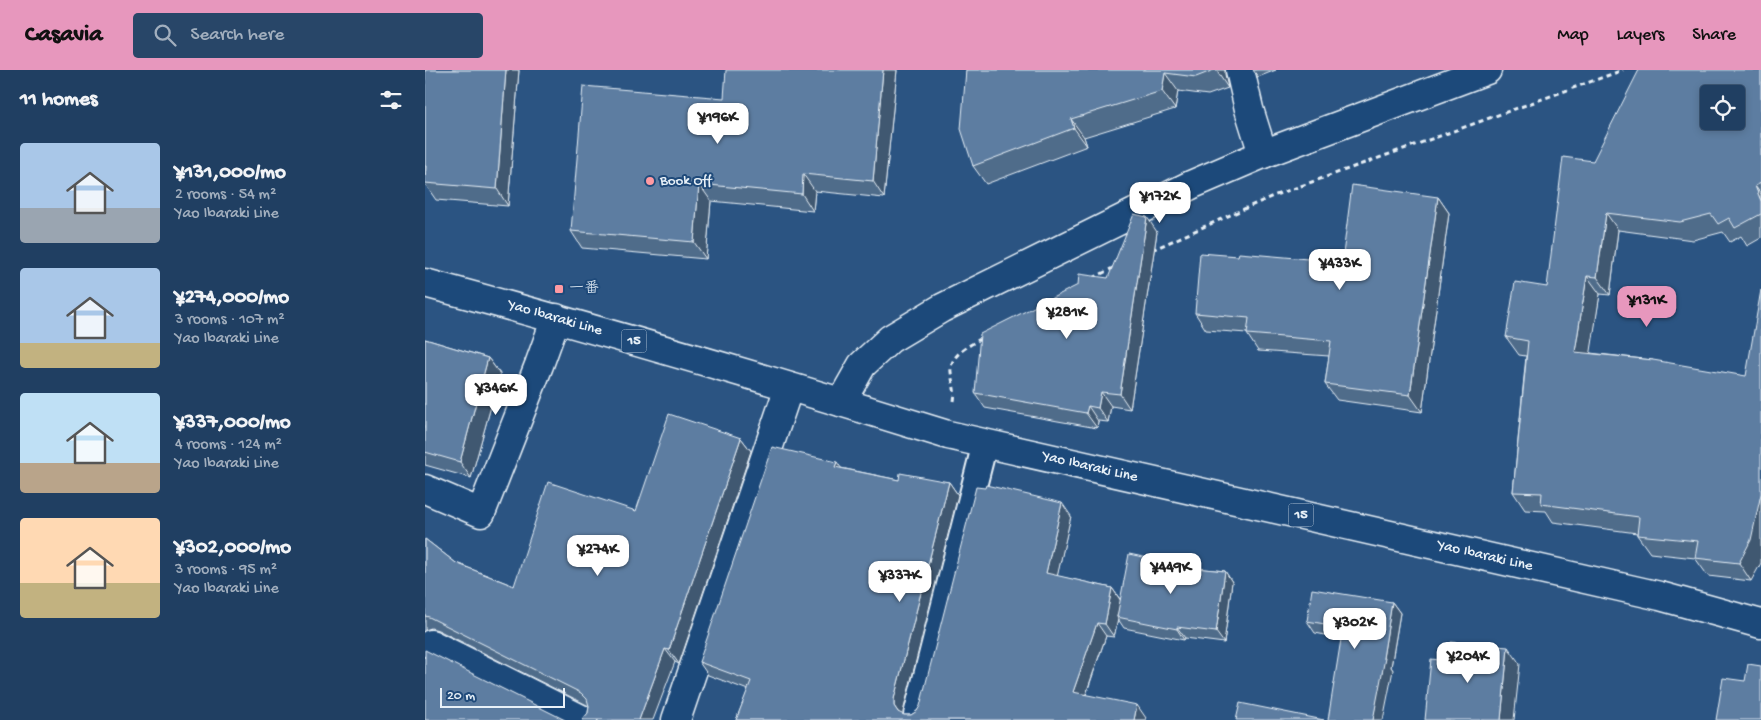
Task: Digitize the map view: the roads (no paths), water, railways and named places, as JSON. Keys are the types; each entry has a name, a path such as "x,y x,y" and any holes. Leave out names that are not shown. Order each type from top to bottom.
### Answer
{"street":[{"path":"1240,70 1249,109 1263,154"},
{"path":"841,402 862,365 890,339 942,308 1193,184 1263,154 1487,70"},
{"name":"Yao Ibaraki Line","path":"425,282 556,318 948,435 1651,594 1761,624"},
{"path":"425,490 481,513 556,318"},
{"path":"676,720 789,387"},
{"path":"431,644 537,710 583,720"}],"lane":[{"path":"916,715 985,443"}],"place":[{"name":"Book Off","path":"650,181"},
{"name":"一番","path":"559,289"}]}
